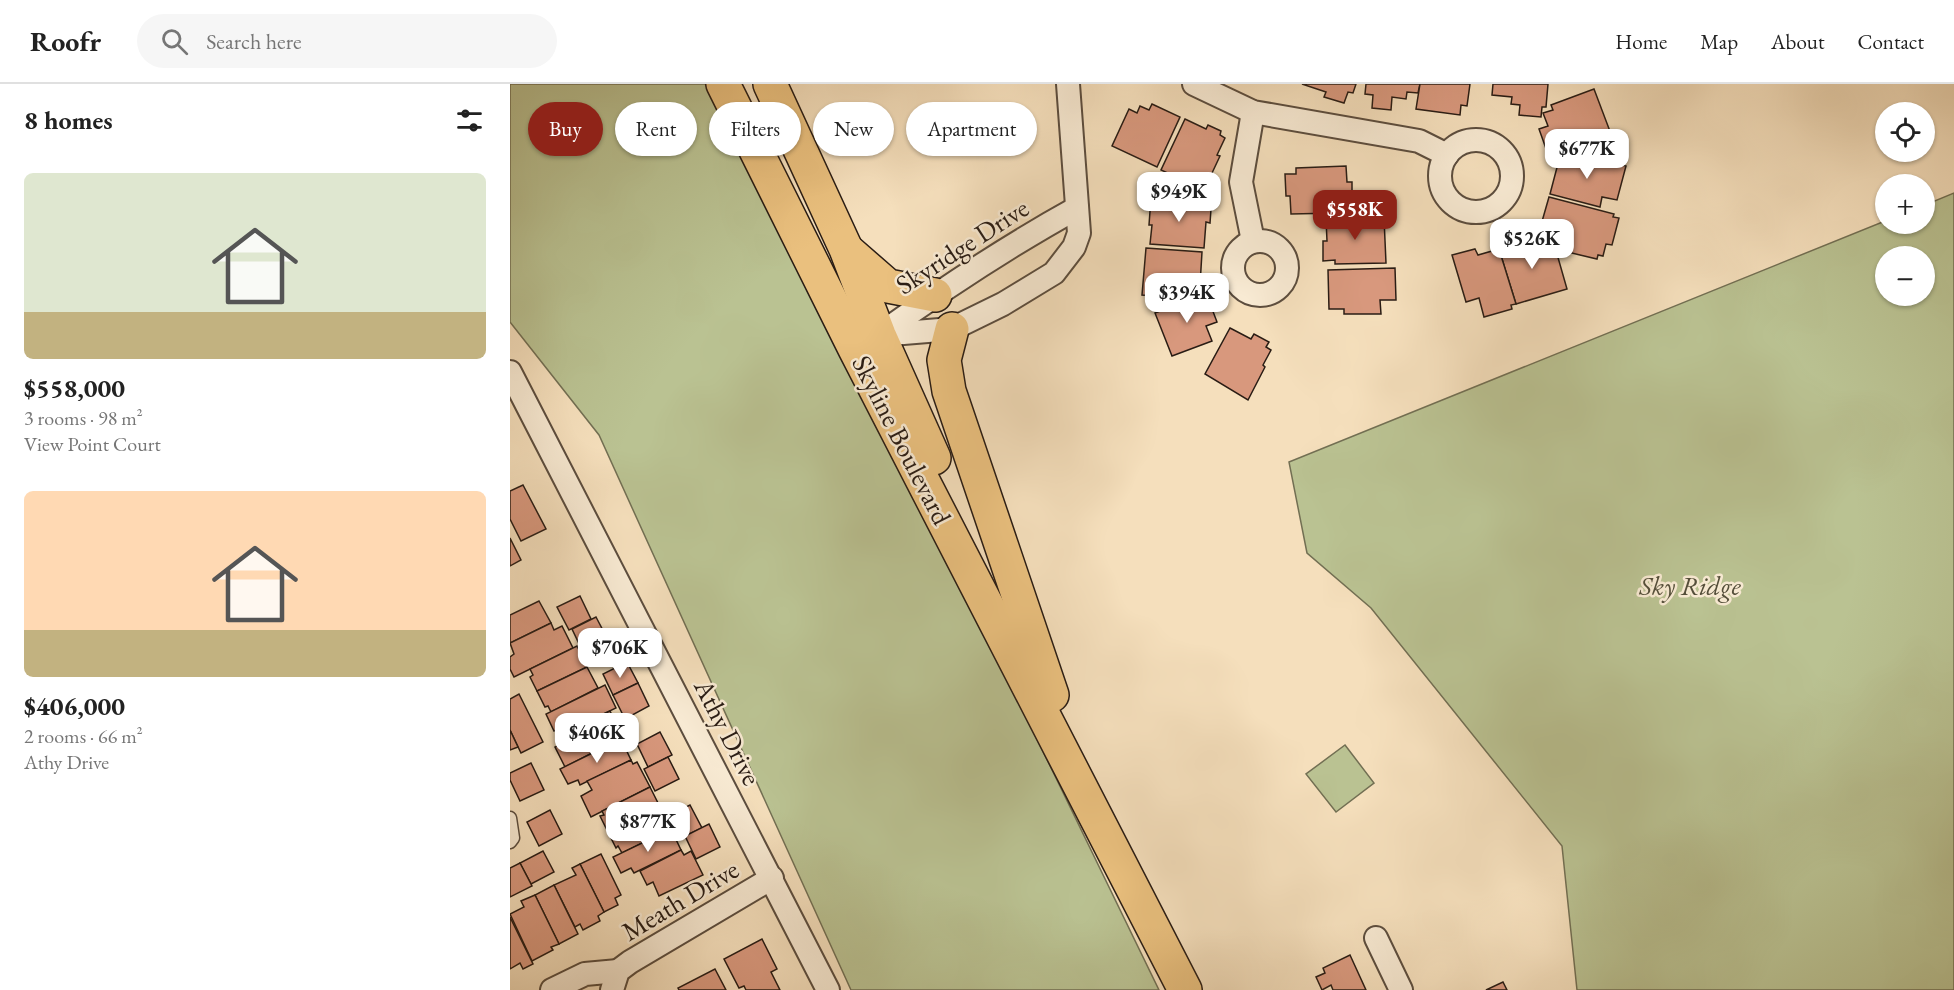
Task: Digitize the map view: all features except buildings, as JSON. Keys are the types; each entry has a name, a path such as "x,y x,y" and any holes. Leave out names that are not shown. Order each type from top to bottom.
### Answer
{"main road":[{"name":"Skyline Boulevard","path":"723,84 867,342 1085,793 1185,990"},
{"name":"Skyline Boulevard","path":"770,84 846,249 867,342"},
{"path":"846,249 888,286 935,295"},
{"path":"952,329 944,360 949,391 1085,793"}],"street":[{"name":"Skyridge Drive","path":"867,342 952,329 1003,304 1054,273 1074,247 1079,232 1068,84"},
{"path":"1194,84 1253,112 1419,141 1447,155"},
{"path":"1253,112 1241,182 1253,241"},
{"name":"Skyridge Drive","path":"867,342 935,295 1039,229 1077,208"},
{"name":"Athy Drive","path":"510,372 828,990"},
{"name":"Meath Drive","path":"552,990 585,974 615,981 630,962 772,878"},
{"path":"1376,939 1401,990"}],"lane":[{"path":"510,818 513,838 510,842"}],"green space":[{"path":"510,84 705,84 714,102 709,102 709,156 743,156 884,424 1159,990 851,990 599,435 510,322"},
{"name":"Sky Ridge","path":"1954,193 1954,990 1577,990 1562,846 1371,608 1307,553 1289,462 1875,225 1875,234 1935,234 1935,201"},
{"path":"1345,745 1374,783 1336,812 1306,774"}]}
